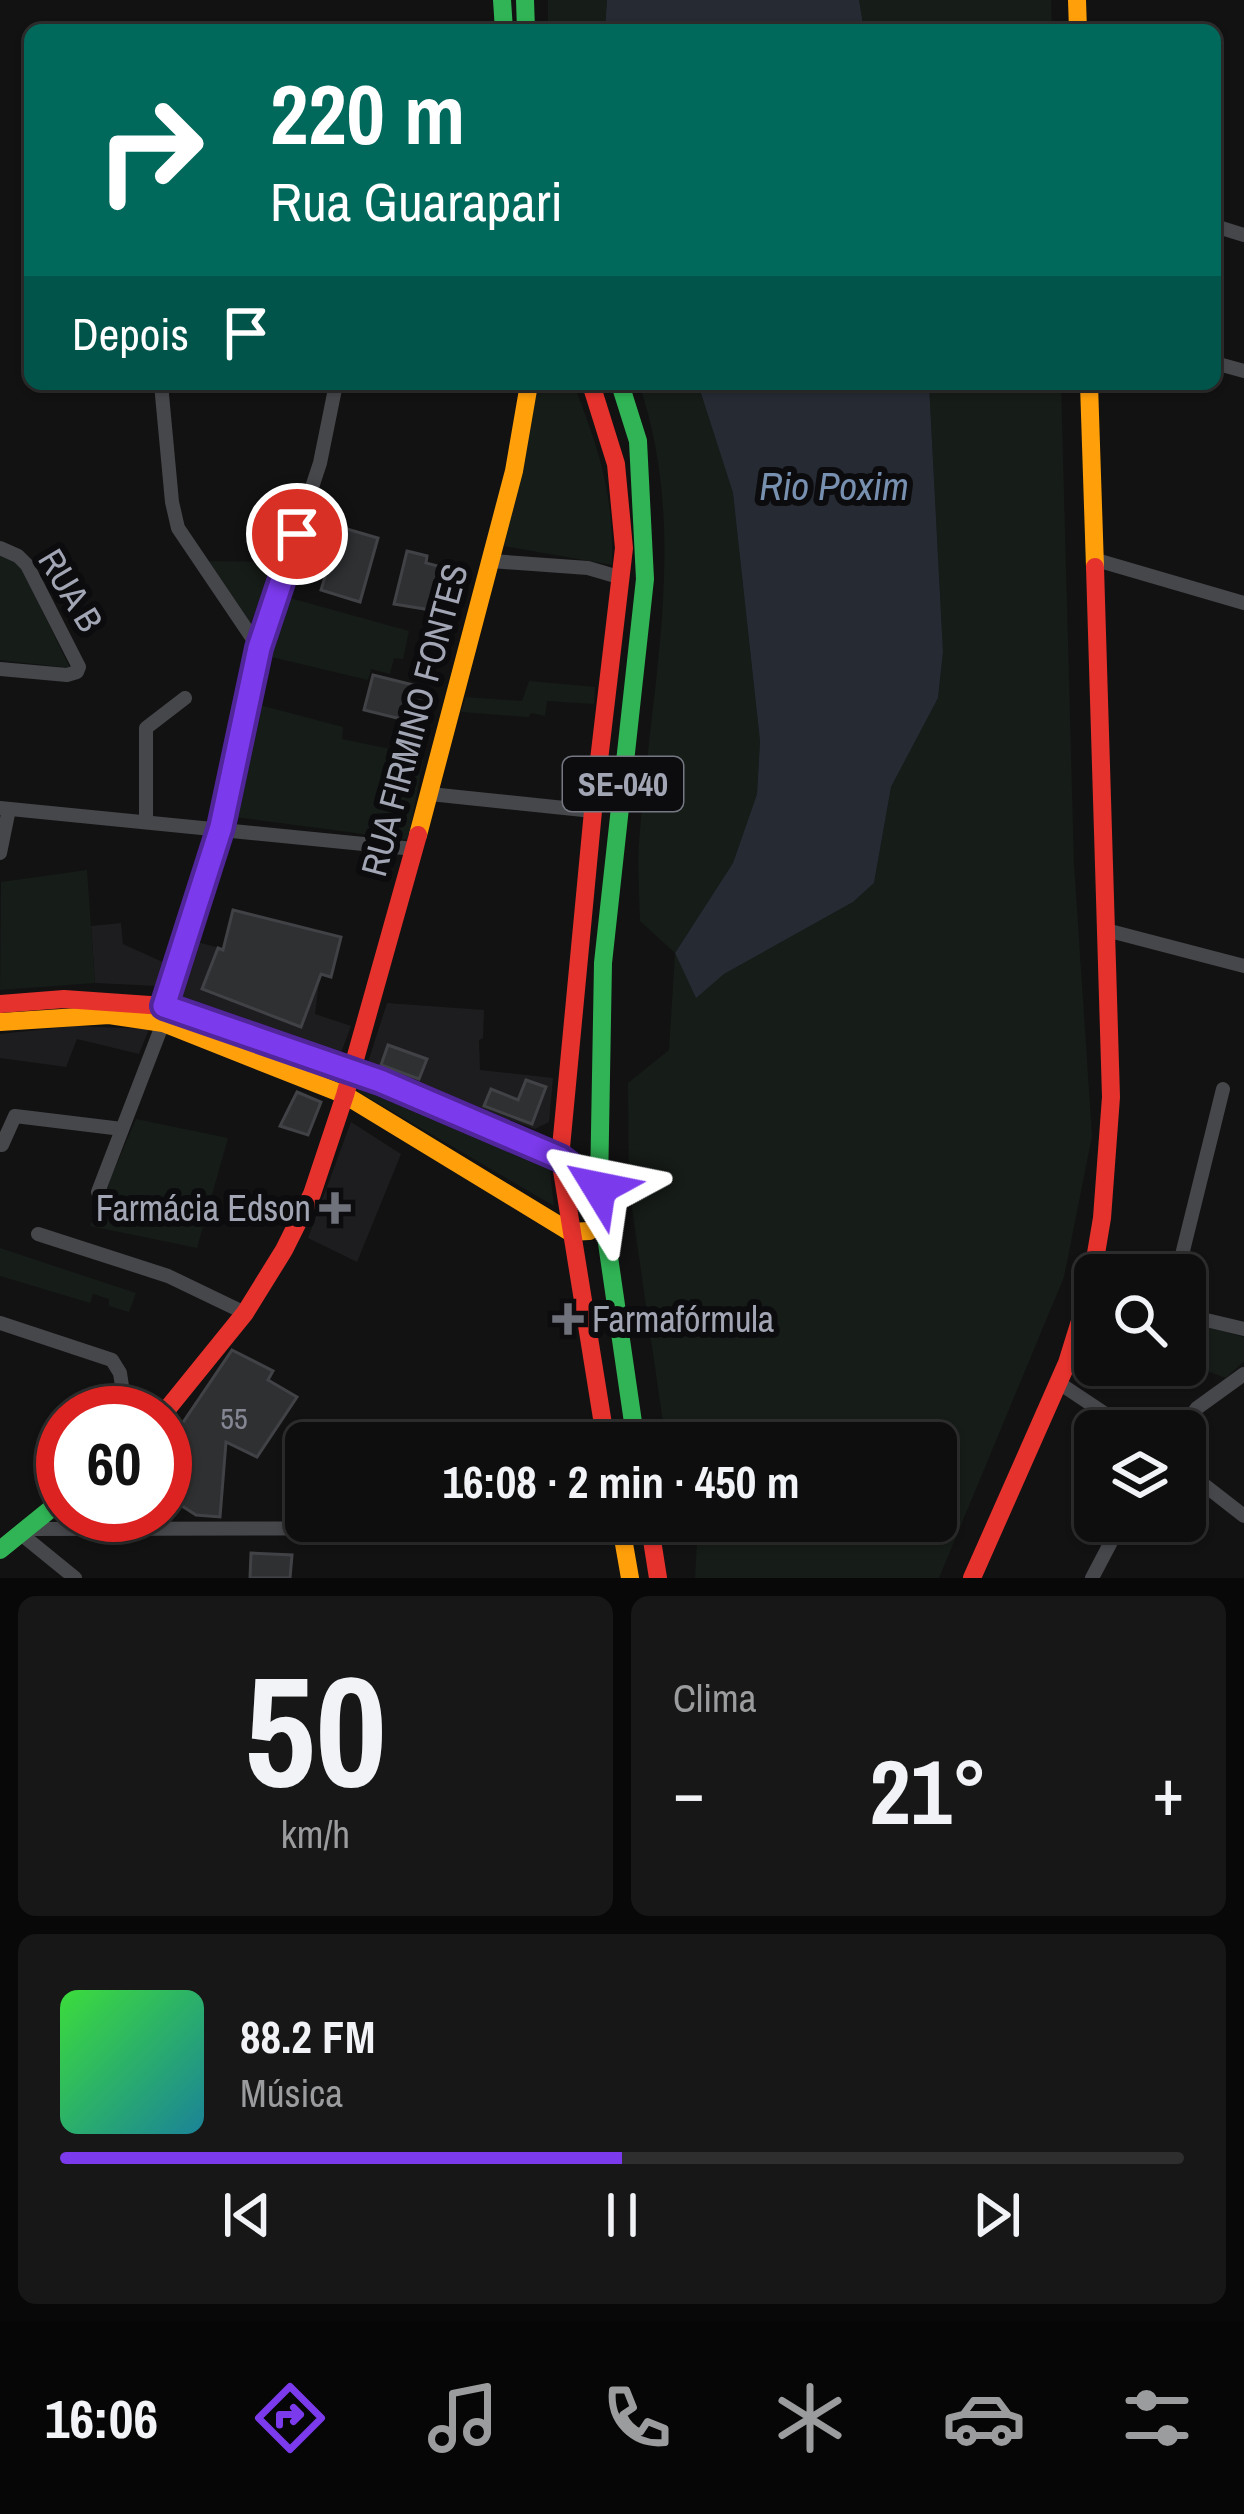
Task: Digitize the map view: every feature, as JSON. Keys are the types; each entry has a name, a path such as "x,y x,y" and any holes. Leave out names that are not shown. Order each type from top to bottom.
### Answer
{"main road":[{"name":"RUA FIRMINO FONTES","path":"186,1386 245,1312 312,1194 345,1095 430,794 514,471 528,390"},
{"name":"SE-040","path":"593,390 619,469 625,511 622,578 593,811 560,1158 602,1422"},
{"name":"SE-040","path":"622,390 638,441 645,579 603,963 599,1188 633,1422"},
{"path":"1089,390 1111,1097 1097,1254"},
{"path":"0,1004 121,1000 352,1070 560,1158 599,1188"},
{"path":"0,1022 164,1015 345,1095 569,1232 589,1231 602,1222"},
{"path":"972,1578 1074,1341"},
{"path":"0,1550 36,1522"},
{"path":"623,1542 630,1578"},
{"path":"652,1542 658,1578"}],"street":[{"path":"162,390 178,528 259,648"},
{"path":"98,1192 164,1015 221,827 259,648 320,463 335,390"},
{"name":"RUA B","path":"0,548 27,566 79,661 77,672 67,675 0,669"},
{"path":"1093,559 1244,603"},
{"path":"491,561 588,568 622,578"},
{"path":"146,821 146,728 185,698"},
{"path":"430,794 593,811"},
{"path":"0,853 4,808 414,849"},
{"path":"1106,930 1244,966"},
{"path":"1182,1254 1223,1089"},
{"path":"2,1145 15,1116 122,1129"},
{"path":"38,1234 168,1276 245,1312"},
{"path":"1206,1320 1244,1329"},
{"path":"0,1323 112,1360 122,1386"},
{"path":"1196,1410 1244,1374"},
{"path":"1059,1383 1100,1410"},
{"path":"1206,1486 1244,1516"},
{"path":"24,1532 285,1528"},
{"path":"24,1532 75,1578"},
{"path":"1092,1578 1112,1542"}],"shaded area":[{"path":"548,0 607,0 605,24 548,24"},
{"path":"859,0 1051,0 1052,24 863,24"},
{"path":"531,390 576,390 603,472 612,565 504,546 527,444"},
{"path":"641,390 700,390 733,493 760,741 757,794 733,863 675,953 640,921 638,876 663,606 662,494"},
{"path":"929,390 1061,390 1074,864 1092,1136 1064,1277 957,1535 957,1422 663,1422 629,1188 628,1083 669,1050 675,953 696,997 724,974 853,902 874,883 891,787 938,698 943,652"},
{"path":"13,550 70,668 0,660 0,551"},
{"path":"206,561 276,562 250,624"},
{"path":"290,598 409,631 403,659 394,658 390,674 371,669 368,680 267,656"},
{"path":"529,681 595,687 594,704 547,701 545,716 461,712 466,697 522,701"},
{"path":"256,704 343,727 342,739 424,756 408,840 235,817"},
{"path":"87,870 95,983 0,990 1,882"},
{"path":"121,923 123,944 165,963 157,986 95,983 91,926"},
{"path":"193,941 320,974 315,1014 351,1026 341,1053 173,996"},
{"path":"387,1003 484,1010 480,1070 553,1078 549,1122 535,1129 366,1068"},
{"path":"75,1026 149,1029 139,1054 77,1039 66,1067 0,1058 0,1034"},
{"path":"355,1078 549,1163 554,1206 352,1088"},
{"path":"136,1119 228,1138 197,1248 90,1226"},
{"path":"351,1122 401,1154 357,1262 308,1238"},
{"path":"0,1248 136,1293 129,1312 93,1294 90,1303 0,1276"},
{"path":"1206,1327 1244,1337 1244,1361 1226,1378 1206,1371"},
{"path":"697,1542 954,1542 939,1578 695,1578"}],"water":[{"path":"607,0 859,0 863,24 605,24"},
{"name":"Rio Poxim","path":"700,390 929,390 943,652 938,698 891,787 874,883 853,902 724,974 696,998 675,953 733,863 757,794 760,741 733,493"}],"building":[{"path":"340,527 378,538 360,602 321,590"},
{"path":"407,551 427,556 426,563 460,572 449,613 394,604"},
{"path":"373,675 430,689 421,724 364,710"},
{"path":"233,910 341,937 331,977 321,974 301,1027 202,989 218,948 223,950"},
{"path":"388,1045 427,1059 419,1079 381,1065"},
{"path":"526,1080 546,1087 532,1124 484,1106 491,1089 518,1100"},
{"path":"297,1092 321,1102 308,1135 280,1126"},
{"path":"232,1350 273,1371 268,1380 297,1397 257,1457 226,1442 220,1517 192,1512 192,1409"},
{"path":"251,1553 292,1555 290,1578 250,1578"}],"traffic: fast":[{"path":"502,0 504,24"},
{"path":"525,0 526,24"},
{"path":"622,390 638,441 645,579 603,963 599,1188 633,1422"},
{"path":"0,1550 36,1521"}],"traffic: slow":[{"path":"1077,0 1078,24"},
{"path":"418,835 514,471 528,390"},
{"path":"1089,390 1095,567"},
{"path":"0,1022 109,1015 163,1023 345,1095 570,1232 589,1231 602,1223"},
{"path":"624,1542 630,1578"}],"traffic: jam":[{"path":"593,390 616,464 624,548 560,1158 603,1422"},
{"path":"972,1578 1067,1363 1090,1289 1102,1218 1111,1097 1095,567"},
{"path":"186,1386 245,1313 312,1194 345,1095 418,835"},
{"path":"0,1004 64,999 164,1006 380,1081 560,1158 599,1188"},
{"path":"652,1542 658,1578"}],"place":[{"name":"Farmácia Edson","path":"335,1208"},
{"name":"Farmafórmula","path":"568,1319"}],"route":[{"path":"297,534 259,648 221,827 164,1006 380,1081 560,1158 599,1188"}]}
